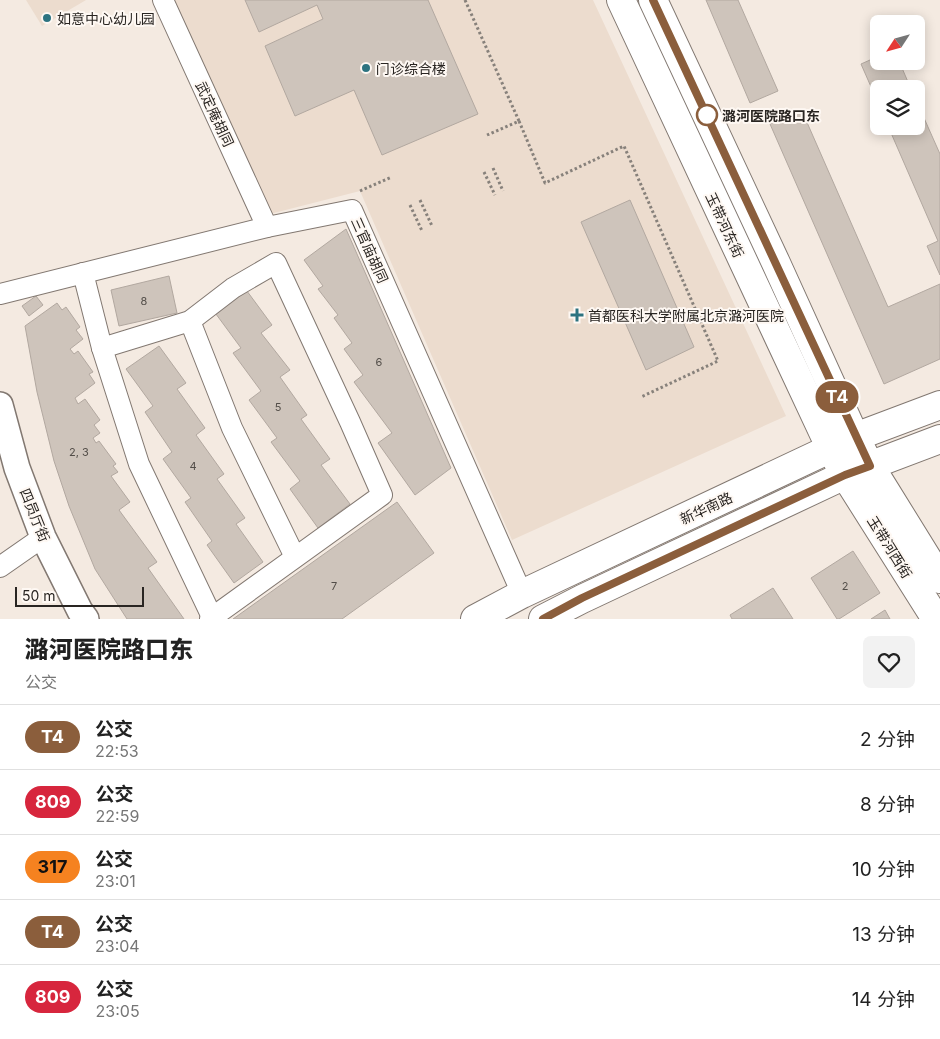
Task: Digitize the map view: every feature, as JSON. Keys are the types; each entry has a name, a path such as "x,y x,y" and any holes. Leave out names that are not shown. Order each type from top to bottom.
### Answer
{"main road":[{"name":"玉带河东街","path":"621,0 831,449 845,475"},
{"path":"653,0 855,437"},
{"name":"新华南路","path":"475,619 522,594 855,437 940,405"},
{"name":"玉带河西街","path":"855,437 870,466 940,579"},
{"path":"542,619 582,598 845,475 940,439"},
{"name":"玉带河西街","path":"845,475 936,619"}],"street":[{"name":"武定庵胡同","path":"163,0 267,227"},
{"name":"三官庙胡同","path":"0,294 267,227 352,210 522,594"},
{"path":"83,273 102,348 139,464 211,618 382,495 276,263 233,288 190,321 102,348"},
{"path":"190,321 232,428 295,558"},
{"name":"四员厅街","path":"0,405 17,468 43,537 80,611 86,619"},
{"path":"0,567 43,537"}],"path":[{"path":"465,0 545,183 624,146 718,361 640,397"},
{"path":"487,135 519,121"},
{"path":"493,168 503,191"},
{"path":"484,172 495,195"},
{"path":"360,191 392,177"},
{"path":"420,200 432,226"},
{"path":"410,205 422,231"}],"shaded area":[{"name":"如意中心幼儿园","path":"26,0 86,0 42,26"},
{"name":"首都医科大学附属北京潞河医院","path":"172,0 593,0 786,416 512,540 360,191 270,214"}],"building":[{"name":"门诊综合楼","path":"245,0 428,0 478,114 382,155 354,90 295,116 265,46 323,19 317,5 259,32"},
{"path":"706,0 738,0 778,91 750,103"},
{"path":"870,60 870,70 903,70 907,80 870,80 870,84 861,64"},
{"path":"802,111 888,307 940,284 940,359 884,384 770,124"},
{"path":"925,120 940,154 940,275 927,246 938,241 892,135 925,135"},
{"path":"630,200 694,347 646,370 581,222"},
{"path":"346,229 451,468 415,495 378,443 392,433 354,382 363,375 344,349 352,343 334,318 338,315 318,289 323,286 304,260"},
{"path":"169,276 177,313 119,326 111,290"},
{"path":"244,287 272,325 261,333 290,370 280,377 307,415 301,419 330,459 321,465 350,504 318,528 290,489 300,481 271,442 277,438 249,400 261,391 233,353 241,348 213,310"},
{"path":"36,296 43,305 29,316 22,306"},
{"path":"57,303 62,310 66,307 80,327 76,330 83,339 70,349 74,354 78,351 93,372 89,374 95,383 75,398 78,404 85,399 100,420 94,425 100,433 93,438 96,443 99,441 116,464 113,466 118,472 111,476 130,502 119,510 157,562 148,568 184,619 127,619 95,569 69,506 54,461 37,392 25,326"},
{"path":"159,346 186,383 177,389 205,428 196,435 224,474 217,479 245,518 236,524 263,562 234,583 207,545 212,541 185,502 191,498 163,459 172,452 145,412 153,406 126,369"},
{"path":"397,502 434,553 342,619 233,619"},
{"path":"853,551 880,593 837,619 811,578"},
{"path":"773,588 793,619 732,619 730,615"},
{"path":"885,610 890,619 871,619"}],"bus line":[{"name":"T4","path":"543,619 582,598 845,475 870,466 653,0"}],"place":[{"name":"如意中心幼儿园","path":"47,18"},
{"name":"门诊综合楼","path":"366,68"},
{"name":"潞河医院路口东","path":"707,115"},
{"name":"首都医科大学附属北京潞河医院","path":"577,315"}]}
